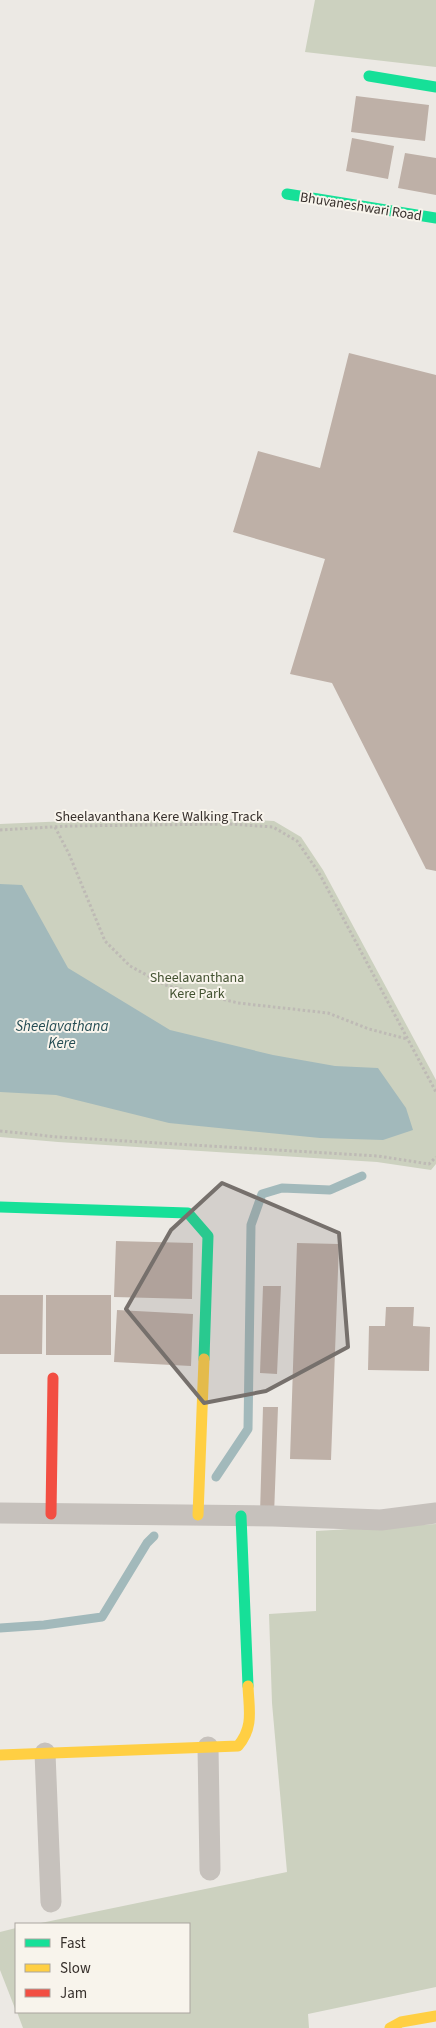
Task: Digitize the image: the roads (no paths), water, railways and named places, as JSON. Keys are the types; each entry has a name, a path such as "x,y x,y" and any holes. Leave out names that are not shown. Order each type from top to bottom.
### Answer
{"street":[{"path":"369,76 436,87"},
{"name":"Bhuvaneshwari Road","path":"287,194 436,218"},
{"path":"0,1207 188,1213 208,1236 198,1515"},
{"path":"51,1514 53,1378"},
{"path":"0,1513 198,1515 381,1520 436,1513"},
{"path":"0,1754 238,1746 246,1736 249,1722 241,1516"},
{"path":"208,1747 210,1870"},
{"path":"45,1753 50,1902"},
{"path":"390,2028 402,2022 436,2016"}],"water":[{"name":"Sheelavathana Kere","path":"0,884 22,885 68,968 170,1030 273,1055 335,1066 378,1068 406,1108 413,1130 383,1140 320,1138 169,1123 56,1095 0,1092"}],"waterway":[{"path":"216,1477 248,1429 251,1225 262,1194 282,1188 330,1190 362,1176"},
{"path":"0,1628 44,1625 102,1617 147,1543 154,1536"}],"park label":[{"name":"Sheelavanthana Kere Park","path":"197,986"}]}
